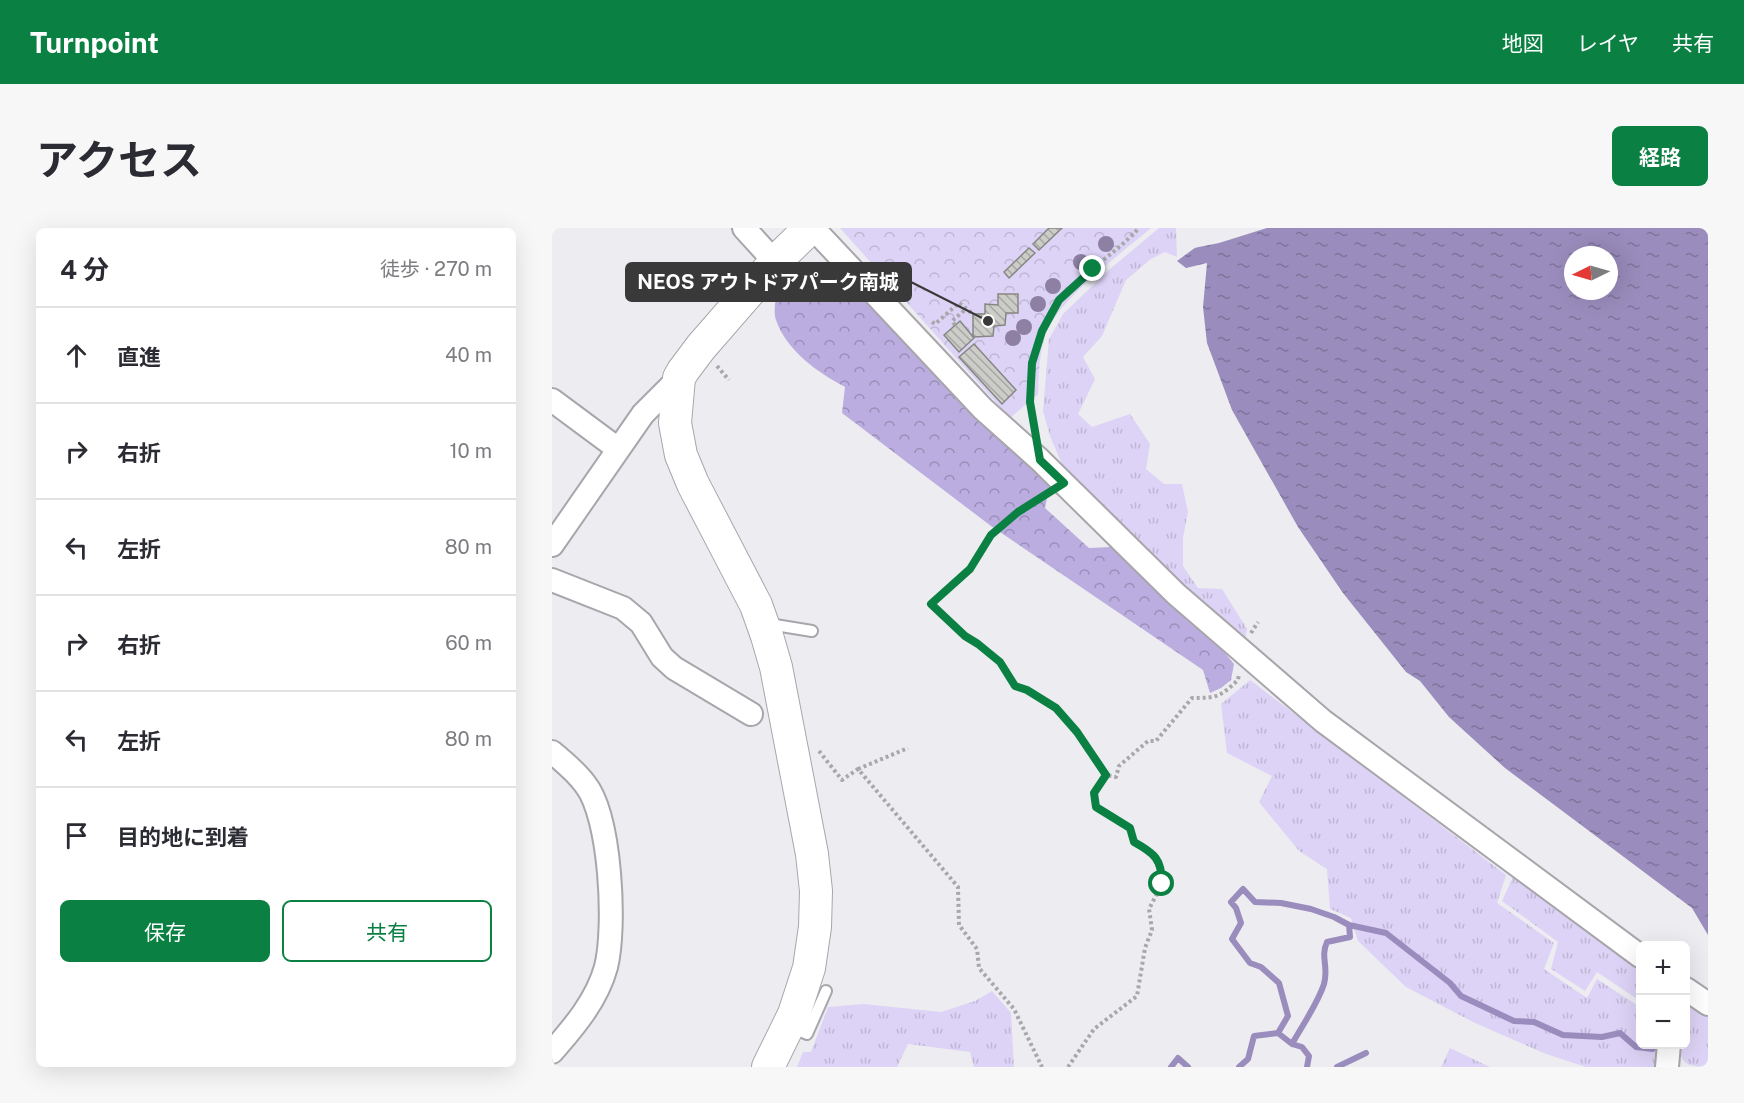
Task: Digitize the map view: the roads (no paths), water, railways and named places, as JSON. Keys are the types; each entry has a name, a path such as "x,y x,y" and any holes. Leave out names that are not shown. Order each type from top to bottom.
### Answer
{"street":[{"path":"744,228 775,262"},
{"path":"552,544 643,414 680,378 701,347 775,262 812,228 983,409 1064,483 1176,594 1323,721 1636,953"},
{"path":"680,378 675,423 681,455 693,484 756,605 762,623 776,668 812,854 816,891 815,927 809,968 794,1014 768,1067"},
{"path":"552,400 618,449"},
{"path":"552,580 623,608 640,623 662,657 674,668 751,714"},
{"path":"552,752 586,785 603,824 612,909 606,967 591,1004 552,1052"},
{"path":"1690,992 1708,1004"},
{"path":"1667,1067 1669,1049"}],"lane":[{"path":"762,623 812,631"},
{"path":"788,1026 807,1034 826,991"}],"water":[{"path":"1222,228 1708,228 1708,935 1692,908 1505,768 1449,717 1420,681 1406,672 1343,593 1298,527 1232,410 1207,343 1203,307 1207,263 1186,268 1177,261"}],"waterway":[{"path":"1307,1067 1309,1056 1302,1047 1292,1044 1278,1033 1288,1016 1279,983 1261,967 1250,963 1232,939 1241,923 1236,908 1231,902 1243,889 1255,902 1281,903 1311,909 1349,925 1386,933 1450,983 1461,996 1514,1021 1534,1022 1563,1035 1602,1037 1620,1033 1636,1047"},
{"path":"1292,1044 1314,1007 1324,984 1326,972 1324,952 1327,942 1350,937 1349,925"},
{"path":"1239,1067 1248,1059 1254,1036 1278,1033"},
{"path":"1337,1067 1366,1053"},
{"path":"1171,1067 1178,1058 1188,1067"}],"place":[{"name":"NEOS アウトドアパーク南城","path":"988,321"}]}
